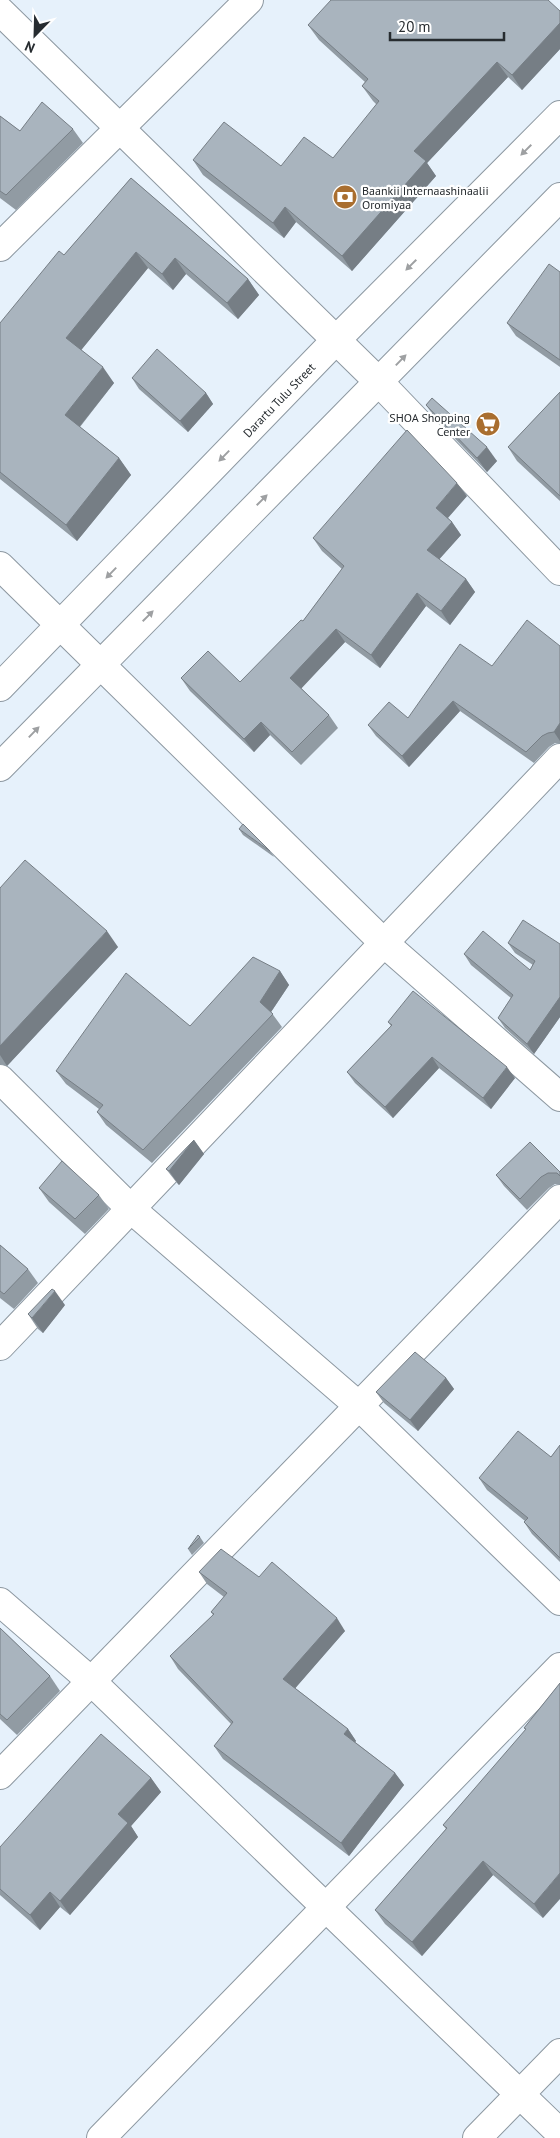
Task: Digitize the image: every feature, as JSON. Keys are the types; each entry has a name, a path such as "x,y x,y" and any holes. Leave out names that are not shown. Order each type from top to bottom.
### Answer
{"street":[{"path":"0,247 249,0"},
{"path":"0,11 379,382 560,571"},
{"name":"Darartu Tulu Street","path":"0,687 336,340 560,116"},
{"path":"0,767 560,197"},
{"path":"0,566 384,943 560,1097"},
{"path":"0,1346 560,758"},
{"path":"0,1078 131,1209 359,1406 560,1601"},
{"path":"0,1775 560,1199"},
{"path":"0,1602 92,1681 560,2133"},
{"path":"101,2138 560,1667"},
{"path":"477,2138 560,2053"}],"building":[{"path":"331,0 548,0 560,11 560,23 512,75 497,62 414,151 426,161 342,256 285,207 273,223 193,160 224,122 281,166 304,137 333,158 379,101 362,86 368,79 308,25"},
{"path":"42,102 73,129 6,195 0,191 0,116 20,131"},
{"path":"131,178 248,279 227,303 175,258 162,274 136,252 66,338 103,367 65,415 119,458 66,525 0,472 0,323 59,251 64,255"},
{"path":"549,264 560,272 560,360 507,323"},
{"path":"157,349 206,393 180,421 132,378"},
{"path":"560,392 560,496 508,447"},
{"path":"432,398 487,447 477,458 426,405"},
{"path":"407,430 457,483 436,508 452,522 427,550 466,579 441,611 417,593 371,655 336,629 290,678 329,715 292,752 261,722 244,739 181,678 208,651 240,682 301,620 303,621 344,566 313,538"},
{"path":"527,620 560,646 560,723 554,732 542,736 526,752 453,701 402,756 368,725 389,702 408,718 460,644 492,666"},
{"path":"243,824 270,851 239,829"},
{"path":"25,860 107,931 0,1046 0,888"},
{"path":"523,920 560,944 560,997 527,1044 498,1018 513,995 464,954 483,931 530,970 535,961 508,943"},
{"path":"253,957 280,971 260,1002 273,1014 143,1150 97,1112 103,1105 56,1071 126,973 190,1026"},
{"path":"413,991 507,1067 483,1098 432,1057 385,1107 347,1072 392,1025 388,1022"},
{"path":"194,1140 169,1171 166,1169"},
{"path":"530,1142 560,1172 560,1176 557,1173 548,1173 541,1177 520,1199 496,1175"},
{"path":"62,1161 99,1195 75,1219 39,1188"},
{"path":"0,1245 28,1269 4,1294 0,1291"},
{"path":"52,1289 55,1291 32,1318 28,1314"},
{"path":"415,1352 446,1378 410,1420 376,1392"},
{"path":"518,1431 551,1457 560,1445 560,1558 524,1522 528,1518 479,1478"},
{"path":"198,1535 200,1537 188,1549"},
{"path":"221,1549 259,1577 272,1562 337,1618 283,1679 348,1729 344,1734 395,1773 341,1843 214,1746 233,1722 170,1656 214,1614 211,1612 227,1593 199,1572"},
{"path":"0,1628 50,1676 7,1720 0,1714"},
{"path":"560,1683 560,1873 534,1904 483,1861 412,1942 375,1910 447,1828 443,1825 526,1729 524,1728"},
{"path":"101,1734 151,1778 118,1814 128,1823 60,1901 50,1892 30,1915 0,1889 0,1847"}],"place":[{"name":"Baankii Internaashinaalii Oromiyaa","path":"345,197"},
{"name":"SHOA Shopping Center","path":"488,424"}]}
